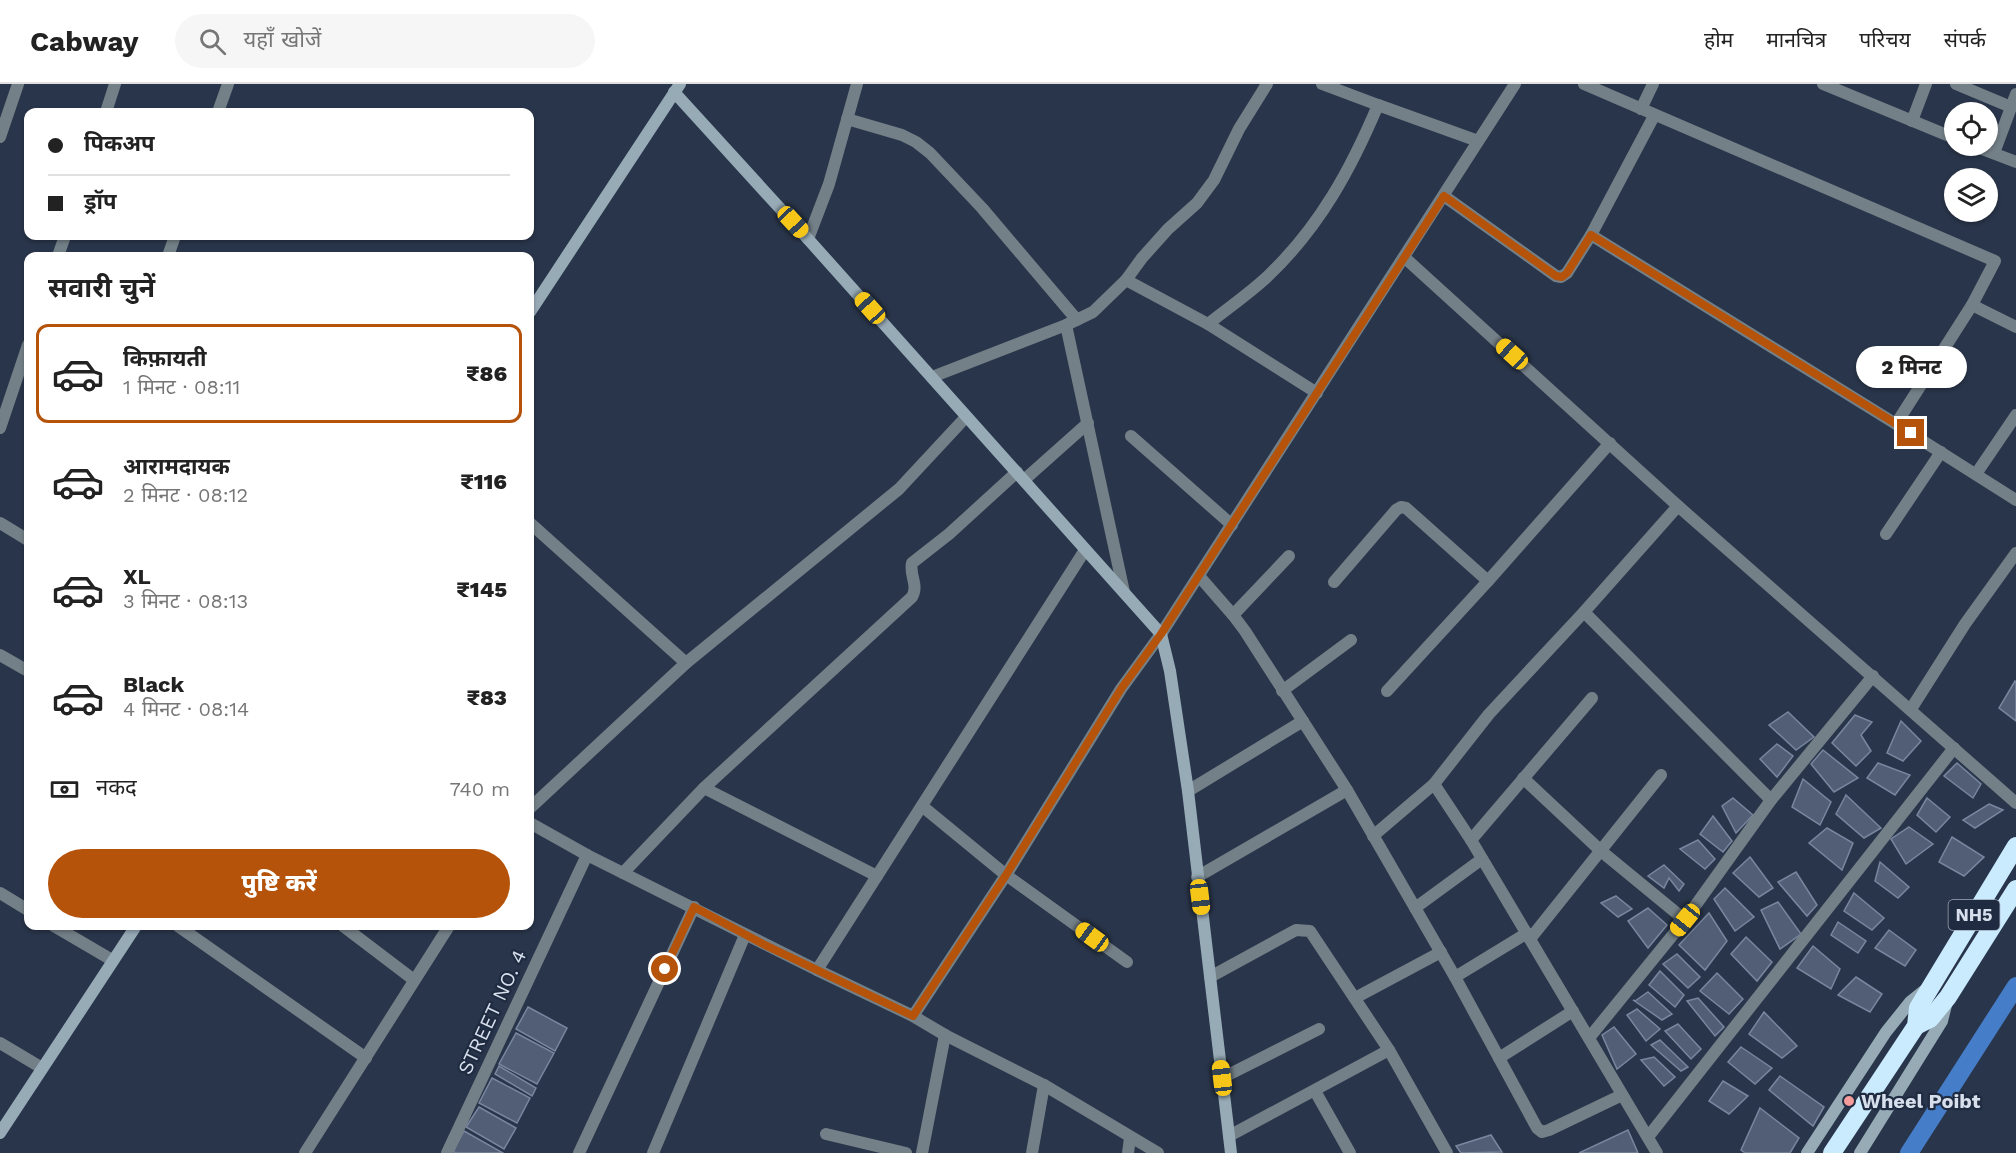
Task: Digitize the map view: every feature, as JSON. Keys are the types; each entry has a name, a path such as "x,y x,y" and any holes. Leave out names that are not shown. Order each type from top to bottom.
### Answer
{"highway":[{"name":"NH5","path":"1832,1153 1910,1033 1918,1008 1931,985 2016,846"},
{"name":"NH5","path":"1910,1033 1930,1019 1948,997 2016,889"}],"street":[{"path":"0,136 18,84"},
{"path":"107,108 115,84"},
{"path":"219,108 228,84"},
{"path":"808,238 829,184 857,84"},
{"path":"932,377 1071,323 1093,312 1110,298 1168,229 1197,203 1214,180 1239,129 1267,84"},
{"path":"1322,84 1478,141"},
{"path":"913,1016 1006,875 1121,689 1199,576 1515,84"},
{"path":"1584,84 1995,261 1972,305 1896,424"},
{"path":"1641,109 1653,84"},
{"path":"1823,84 1944,134"},
{"path":"1912,121 1926,84"},
{"path":"1956,84 2011,106"},
{"path":"534,306 677,88 966,417 1161,634 1170,671 1188,791 1232,1153"},
{"path":"1998,142 2016,94"},
{"path":"1208,324 1268,276 1299,243 1330,202 1362,142 1378,105"},
{"path":"1444,196 1556,276 1562,277 1567,273 1591,235 1654,116"},
{"path":"847,119 902,135 930,153 982,208 1071,323 1088,423 1124,592"},
{"path":"1998,155 2016,162"},
{"path":"1591,235 2016,500"},
{"path":"1404,257 1678,506 2016,803"},
{"path":"1126,280 1208,324 1317,393"},
{"path":"1972,305 2016,327"},
{"path":"0,428 24,357"},
{"path":"1976,474 2016,415"},
{"path":"534,804 686,663 899,489 966,417"},
{"path":"623,873 704,788 912,597 916,588 912,563 1088,423"},
{"path":"1131,436 1232,525"},
{"path":"1387,691 1610,443"},
{"path":"1886,534 1941,452"},
{"path":"1372,836 1434,784 1489,714 1678,506"},
{"path":"1334,582 1401,507 1406,508 1488,581"},
{"path":"0,523 24,538"},
{"path":"534,527 686,663"},
{"path":"817,970 1085,550"},
{"path":"1911,710 1965,624 2016,553"},
{"path":"1233,615 1289,556"},
{"path":"1199,576 1233,615 1347,790 1455,977 1537,1128 1542,1132 1622,1095"},
{"path":"1584,612 1772,800"},
{"path":"1282,691 1351,640"},
{"path":"0,655 24,669"},
{"path":"1589,1038 1685,920 1772,800 1873,676"},
{"path":"1471,840 1592,698"},
{"path":"1188,791 1303,721"},
{"path":"1648,1137 1954,748"},
{"path":"1455,977 1528,936 1601,851 1661,775"},
{"path":"1523,778 1601,851 1685,920"},
{"path":"1434,784 1471,840 1657,1153"},
{"path":"704,788 877,876"},
{"path":"1197,877 1347,790"},
{"path":"922,806 1006,875 1127,962"},
{"path":"534,825 587,855 694,907 745,935 913,1016 945,1035 1044,1085 1158,1153"},
{"name":"STREET NO. 4","path":"447,1153 587,855"},
{"path":"1415,908 1482,859"},
{"path":"0,893 24,908"},
{"path":"579,1153 694,907"},
{"path":"61,930 112,960"},
{"path":"0,1133 133,930"},
{"path":"184,930 366,1058"},
{"path":"348,930 414,980"},
{"path":"305,1153 446,930"},
{"path":"1210,977 1296,930 1310,931 1389,1050 1447,1153"},
{"path":"653,1153 745,935"},
{"path":"1355,998 1440,952"},
{"path":"1807,1153 1886,1032 1910,1002 1931,985"},
{"path":"1860,1153 1942,1021 1948,997"},
{"path":"1499,1058 1573,1011"},
{"path":"1222,1078 1319,1029"},
{"path":"922,1153 945,1035"},
{"path":"0,1043 42,1068"},
{"path":"1229,1136 1389,1050"},
{"path":"1032,1153 1044,1085"},
{"path":"1315,1091 1350,1153"},
{"path":"826,1134 906,1153"},
{"path":"1128,1153 1130,1138"}],"building":[{"path":"2016,682 2016,721 1999,708"},
{"path":"1788,712 1814,737 1796,750 1769,725"},
{"path":"1855,715 1872,722 1861,735 1871,751 1856,766 1832,743"},
{"path":"1901,721 1921,741 1903,761 1887,753"},
{"path":"1777,744 1793,756 1777,777 1760,759"},
{"path":"1823,750 1858,778 1834,792 1811,764"},
{"path":"1878,763 1910,775 1895,795 1867,778"},
{"path":"1957,763 1981,784 1973,798 1944,776"},
{"path":"1803,779 1831,802 1820,825 1792,807"},
{"path":"1846,795 1881,828 1864,838 1836,814"},
{"path":"1733,798 1753,815 1736,833 1722,806"},
{"path":"1927,798 1950,817 1936,832 1917,815"},
{"path":"1989,804 2003,810 1975,828 1963,820"},
{"path":"1713,816 1732,841 1723,852 1700,834"},
{"path":"1909,827 1933,844 1906,864 1891,839"},
{"path":"1827,828 1853,843 1842,870 1809,843"},
{"path":"1952,837 1984,857 1964,876 1939,862"},
{"path":"1698,840 1715,859 1705,869 1680,849"},
{"path":"1750,857 1773,888 1759,897 1733,873"},
{"path":"1880,862 1909,887 1898,898 1875,881"},
{"path":"1664,865 1684,884 1679,891 1669,878 1664,888 1648,876"},
{"path":"1796,872 1817,905 1807,916 1778,882"},
{"path":"1725,888 1754,917 1735,931 1714,899"},
{"path":"1854,893 1884,918 1872,930 1844,911"},
{"path":"1616,896 1632,909 1618,917 1601,903"},
{"path":"1778,902 1801,934 1780,949 1761,910"},
{"path":"1648,908 1667,925 1648,948 1628,921"},
{"path":"1709,913 1727,941 1705,970 1679,945"},
{"path":"1838,922 1866,941 1858,953 1831,935"},
{"path":"1889,930 1916,950 1905,966 1875,948"},
{"path":"1746,937 1772,962 1757,981 1731,954"},
{"path":"1813,946 1840,969 1831,989 1797,968"},
{"path":"1677,954 1700,977 1688,988 1663,964"},
{"path":"1660,971 1684,995 1675,1007 1649,985"},
{"path":"1717,973 1743,999 1729,1014 1700,991"},
{"path":"1856,977 1882,994 1870,1012 1838,995"},
{"path":"1648,992 1672,1014 1662,1020 1633,1000 1635,1001"},
{"path":"1698,998 1724,1027 1715,1036 1687,1001"},
{"path":"528,1007 567,1028 555,1051 516,1029"},
{"path":"1637,1009 1660,1029 1646,1041 1627,1015"},
{"path":"1764,1012 1797,1046 1782,1058 1749,1034"},
{"path":"1678,1024 1701,1049 1691,1059 1665,1031"},
{"path":"1614,1027 1636,1054 1617,1069 1602,1035"},
{"path":"516,1033 554,1053 537,1084 499,1064"},
{"path":"1660,1040 1688,1067 1681,1071 1651,1045"},
{"path":"1741,1047 1772,1068 1755,1084 1728,1062"},
{"path":"1654,1057 1675,1077 1664,1086 1641,1060"},
{"path":"499,1066 536,1088 532,1096 495,1074"},
{"path":"1780,1076 1824,1107 1813,1126 1769,1090"},
{"path":"492,1078 530,1098 517,1123 479,1103"},
{"path":"1723,1081 1748,1096 1729,1114 1709,1101"},
{"path":"479,1107 516,1128 504,1149 466,1127"},
{"path":"1760,1108 1799,1138 1790,1153 1745,1153 1741,1150"},
{"path":"1628,1130 1638,1153 1579,1153"},
{"path":"464,1131 503,1153 456,1153 453,1151"},
{"path":"1491,1135 1502,1152 1461,1153 1456,1146"}],"waterway":[{"path":"1909,1153 2016,986"}],"place":[{"name":"Wheel Poibt","path":"1849,1101"}],"route":[{"path":"665,969 694,907 763,944 913,1016 1006,875 1121,689 1161,634 1444,196 1556,276 1562,277 1567,273 1591,235 1911,433"}]}
